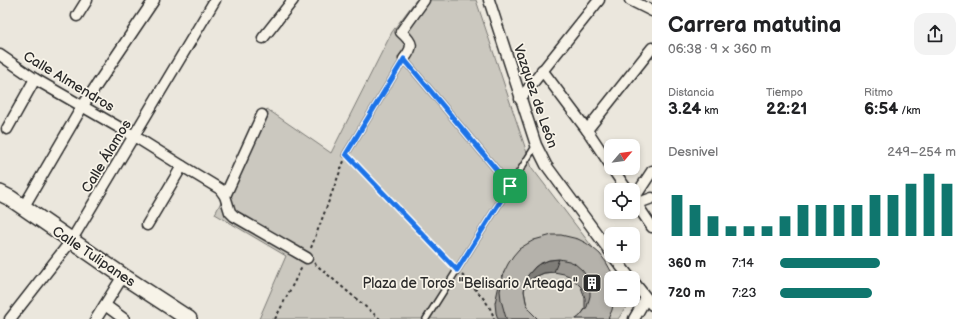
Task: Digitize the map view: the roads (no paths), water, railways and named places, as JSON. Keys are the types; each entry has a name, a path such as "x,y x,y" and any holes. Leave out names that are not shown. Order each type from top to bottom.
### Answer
{"street":[{"path":"77,16 87,0"},
{"path":"23,208 82,107 154,0"},
{"name":"Calle Álamos","path":"10,319 71,241 215,0"},
{"path":"263,38 293,0"},
{"path":"404,59 410,51 410,43 401,32 424,0"},
{"name":"Vazquez de León","path":"489,0 536,145 546,165 604,244"},
{"path":"520,98 599,0"},
{"path":"630,0 652,11"},
{"path":"587,130 652,48"},
{"name":"Calle Almendros","path":"0,55 35,79 134,136 220,189 224,196"},
{"path":"542,70 604,155"},
{"path":"6,129 35,79"},
{"path":"262,115 224,196 230,212 234,216 307,258"},
{"path":"146,225 182,166"},
{"path":"640,191 652,171"},
{"name":"Calle Tulipanes","path":"3,197 23,208 189,319"},
{"path":"640,200 652,198"},
{"path":"640,210 652,227"},
{"path":"618,263 625,271"},
{"path":"96,319 123,276"},
{"path":"634,319 649,301 640,290"},
{"path":"105,305 124,319"}],"lane":[{"path":"346,154 404,59 510,186"},
{"path":"426,319 536,145"}],"place":[{"name":"Plaza de Toros \"Belisario Arteaga\"","path":"592,283"}]}
